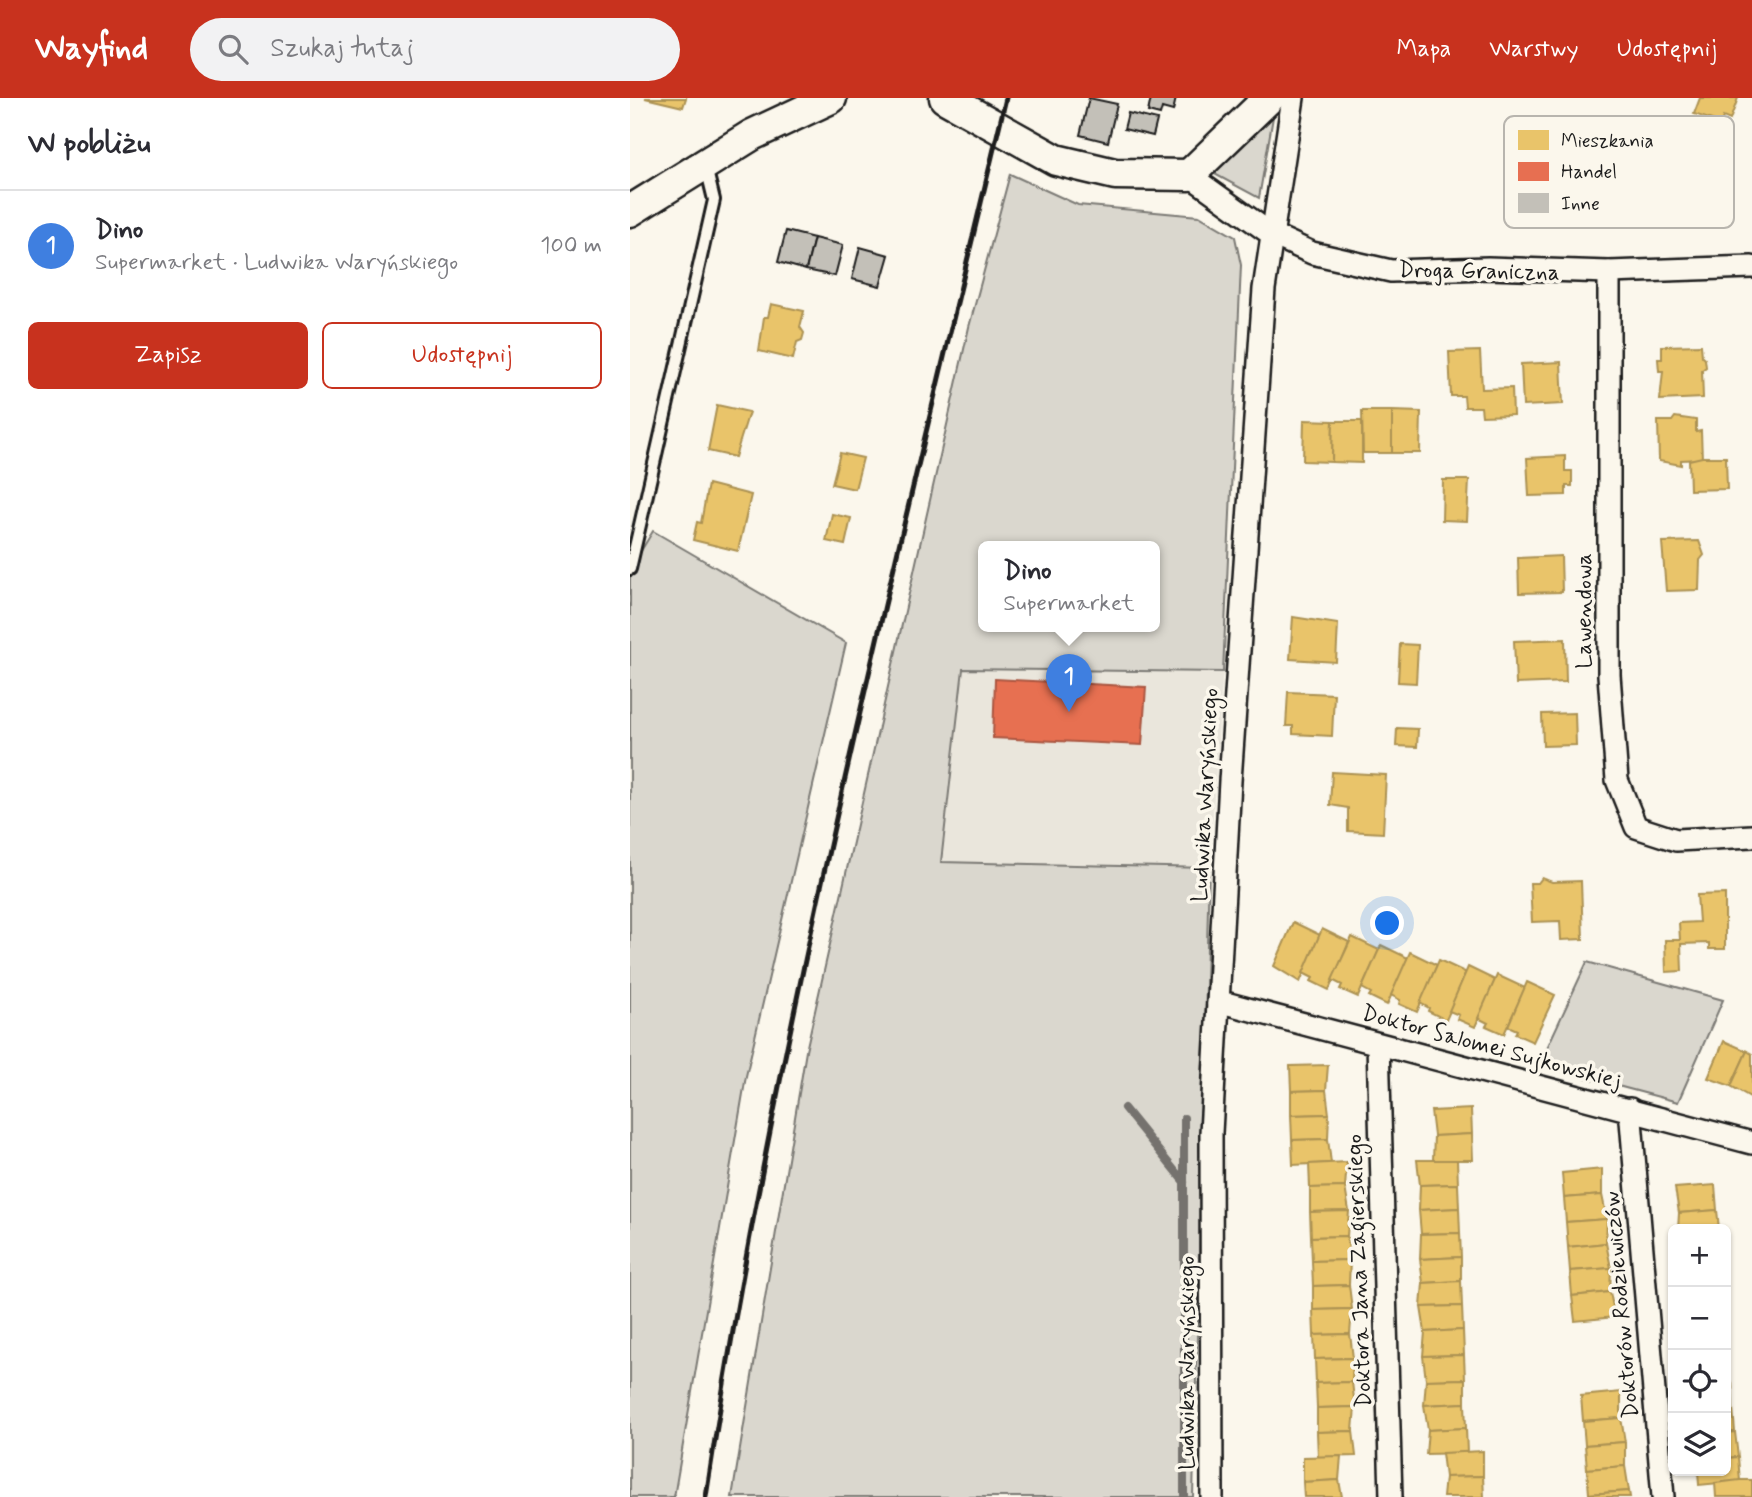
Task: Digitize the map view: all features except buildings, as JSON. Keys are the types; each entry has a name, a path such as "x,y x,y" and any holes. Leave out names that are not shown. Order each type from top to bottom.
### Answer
{"street":[{"path":"630,211 752,135 831,98"},
{"path":"945,98 1056,160 1115,174 1189,175 1269,98"},
{"name":"Ludwika Waryńskiego","path":"1212,1497 1211,1133 1246,519 1270,234 1293,98"},
{"name":"Droga Graniczna","path":"1189,175 1270,234 1312,253 1391,271 1488,268 1609,272 1752,267"},
{"name":"Lawendowa","path":"1609,272 1609,675 1617,780 1636,827 1676,840 1752,836"},
{"name":"Doktor Salomei Sujkowskiej","path":"1218,1004 1229,1004 1752,1143"},
{"name":"Doktora Jana Zagierskiego","path":"1378,1044 1391,1497"},
{"name":"Doktorów Rodziewiczów","path":"1630,1109 1663,1497"}],"lane":[{"path":"630,569 714,200 705,164"}],"shaded area":[{"path":"1274,111 1259,198 1209,171"},
{"path":"1010,174 1078,205 1199,216 1235,237 1241,265 1223,672 963,669 941,862 1209,868 1193,1497 732,1497 806,1051 969,327"},
{"path":"653,531 846,643 746,1076 674,1497 630,1497 630,569"},
{"path":"963,669 1223,672 1209,868 941,863"},
{"path":"1587,962 1723,1000 1678,1102 1539,1065"}],"waterway":[{"path":"1124,1108 1184,1182"},
{"path":"1184,1118 1184,1497"}],"railway":[{"path":"706,1497 767,1145 803,969 881,620 1006,98"}],"place":[{"name":"Dino","path":"1069,712"}]}
